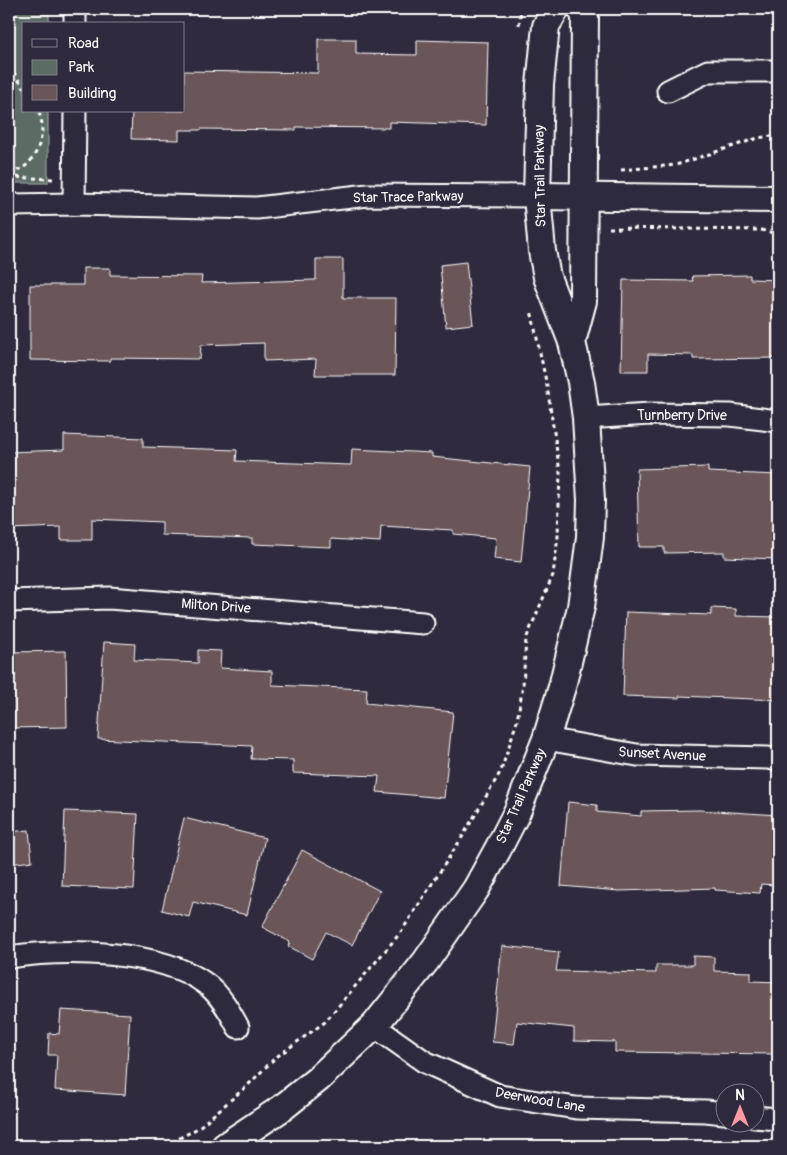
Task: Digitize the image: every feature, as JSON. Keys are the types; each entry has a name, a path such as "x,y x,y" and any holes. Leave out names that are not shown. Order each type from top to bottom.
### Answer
{"street":[{"path":"75,9 75,22"},
{"name":"Star Trail Parkway","path":"224,1146 282,1108 318,1079 374,1026 426,961 476,889 517,812 546,739 564,679 581,607 590,537 591,500 586,418 572,342 547,276 542,251 537,196 540,85 546,26 556,9"},
{"name":"Star Trail Parkway","path":"572,342 583,301 585,15 581,9"},
{"path":"668,91 708,70 778,71"},
{"path":"74,204 75,112"},
{"name":"Star Trace Parkway","path":"9,205 74,204 257,208 368,195 778,199"},
{"name":"Turnberry Drive","path":"586,418 650,414 721,415 778,422"},
{"name":"Milton Drive","path":"9,601 109,598 423,622"},
{"name":"Sunset Avenue","path":"546,739 637,755 768,758 778,760"},
{"path":"9,957 66,953 110,955 149,960 185,971 208,984 238,1026"},
{"name":"Deerwood Lane","path":"374,1026 425,1062 500,1096 576,1108 714,1112"},
{"path":"764,1118 778,1119"}],"path":[{"path":"9,26 16,9"},
{"path":"519,29 521,9"},
{"path":"9,66 22,85"},
{"path":"9,172 22,168 34,155 42,137 42,118 39,112"},
{"path":"583,170 605,171 676,165 758,138 778,135"},
{"path":"583,226 761,230 778,234"},
{"path":"165,1146 198,1128 247,1086 275,1058 325,1022 401,932 461,839 501,771 517,721 523,685 526,640 553,576 558,536 560,472 547,386 530,308"}],"green space":[{"path":"9,9 49,9 49,22 22,22 22,112 48,112 48,183 9,183"}],"building":[{"path":"318,39 356,39 356,54 417,55 417,40 488,42 486,125 389,122 389,128 296,127 296,130 201,129 179,130 179,140 131,139 132,112 185,112 185,71 318,73"},
{"path":"316,259 343,259 343,298 396,298 395,375 315,375 316,359 264,361 264,343 201,345 200,359 110,358 110,361 30,360 30,285 83,285 83,268 110,268 110,275 202,276 201,283 316,280"},
{"path":"466,262 473,324 446,327 440,265"},
{"path":"750,275 750,279 778,280 778,358 693,359 693,355 648,354 648,371 621,371 623,280 693,281 692,276"},
{"path":"64,435 143,438 143,447 237,450 236,461 351,465 352,449 432,453 432,457 530,467 521,562 494,559 496,538 453,534 453,530 381,526 380,542 331,539 331,547 252,544 252,538 162,535 162,522 92,519 92,540 61,540 61,527 9,529 9,452 64,450"},
{"path":"708,467 708,472 778,475 778,559 724,557 724,552 664,553 664,547 639,547 637,469"},
{"path":"711,608 736,609 736,616 778,617 778,700 623,696 626,612 711,615"},
{"path":"104,642 135,644 134,660 198,663 198,650 221,651 220,668 272,671 272,685 367,689 366,703 453,712 444,798 377,792 379,776 293,773 293,760 251,759 252,746 98,739"},
{"path":"66,651 67,727 9,728 9,652"},
{"path":"568,802 597,805 597,812 641,816 641,811 700,810 778,815 775,885 761,884 760,893 715,890 715,888 619,891 561,886"},
{"path":"65,811 138,814 134,889 62,886"},
{"path":"184,818 265,838 247,915 193,902 189,917 162,910"},
{"path":"29,830 32,861 9,864 9,832"},
{"path":"302,850 380,891 352,945 326,932 312,959 288,946 290,942 262,927"},
{"path":"502,946 559,952 556,971 656,973 656,965 693,965 693,956 714,957 714,971 751,972 751,981 778,982 778,1054 615,1052 615,1042 574,1041 574,1028 517,1022 514,1044 492,1042"},
{"path":"61,1010 130,1014 125,1095 55,1090 57,1055 48,1055 49,1033 59,1034"}]}
